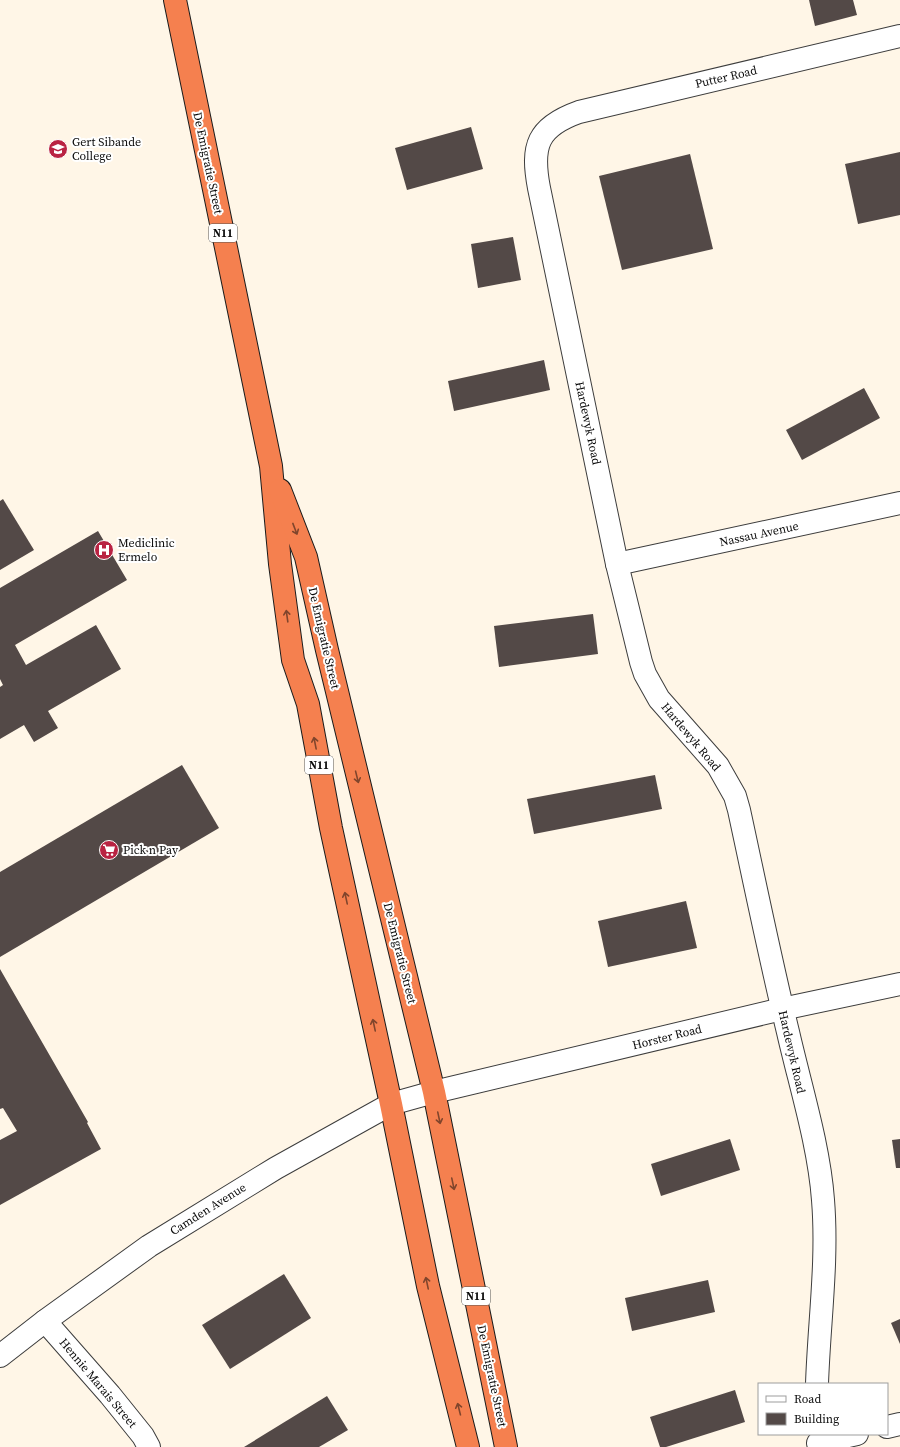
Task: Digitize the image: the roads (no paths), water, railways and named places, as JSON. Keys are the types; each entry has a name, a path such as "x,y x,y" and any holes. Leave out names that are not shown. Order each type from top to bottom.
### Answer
{"highway":[{"name":"De Emigratie Street","path":"175,0 271,466 280,564 293,660 308,704 332,828 428,1286 468,1447"},
{"name":"De Emigratie Street","path":"271,466 306,557 328,658 434,1092 506,1447"}],"street":[{"name":"Putter Road","path":"555,123 567,116 579,112 900,36"},
{"name":"Hardewyk Road","path":"555,123 540,140 535,154 536,171 617,564 641,662 645,674 659,699 718,766 735,796 782,1010 815,1149 823,1200 824,1252 817,1383"},
{"name":"Nassau Avenue","path":"617,564 900,503"},
{"name":"Horster Road","path":"434,1092 782,1010 900,984"},
{"name":"Camden Avenue","path":"0,1356 45,1320 149,1246 276,1168 391,1104 434,1092"},
{"name":"Hennie Marais Street","path":"45,1320 144,1436 149,1447"},
{"path":"888,1427 900,1424"},
{"path":"818,1441 851,1435"}],"place":[{"name":"Gert Sibande College","path":"58,149"},
{"name":"Mediclinic Ermelo","path":"104,550"},
{"name":"Pick n Pay","path":"109,850"}]}
